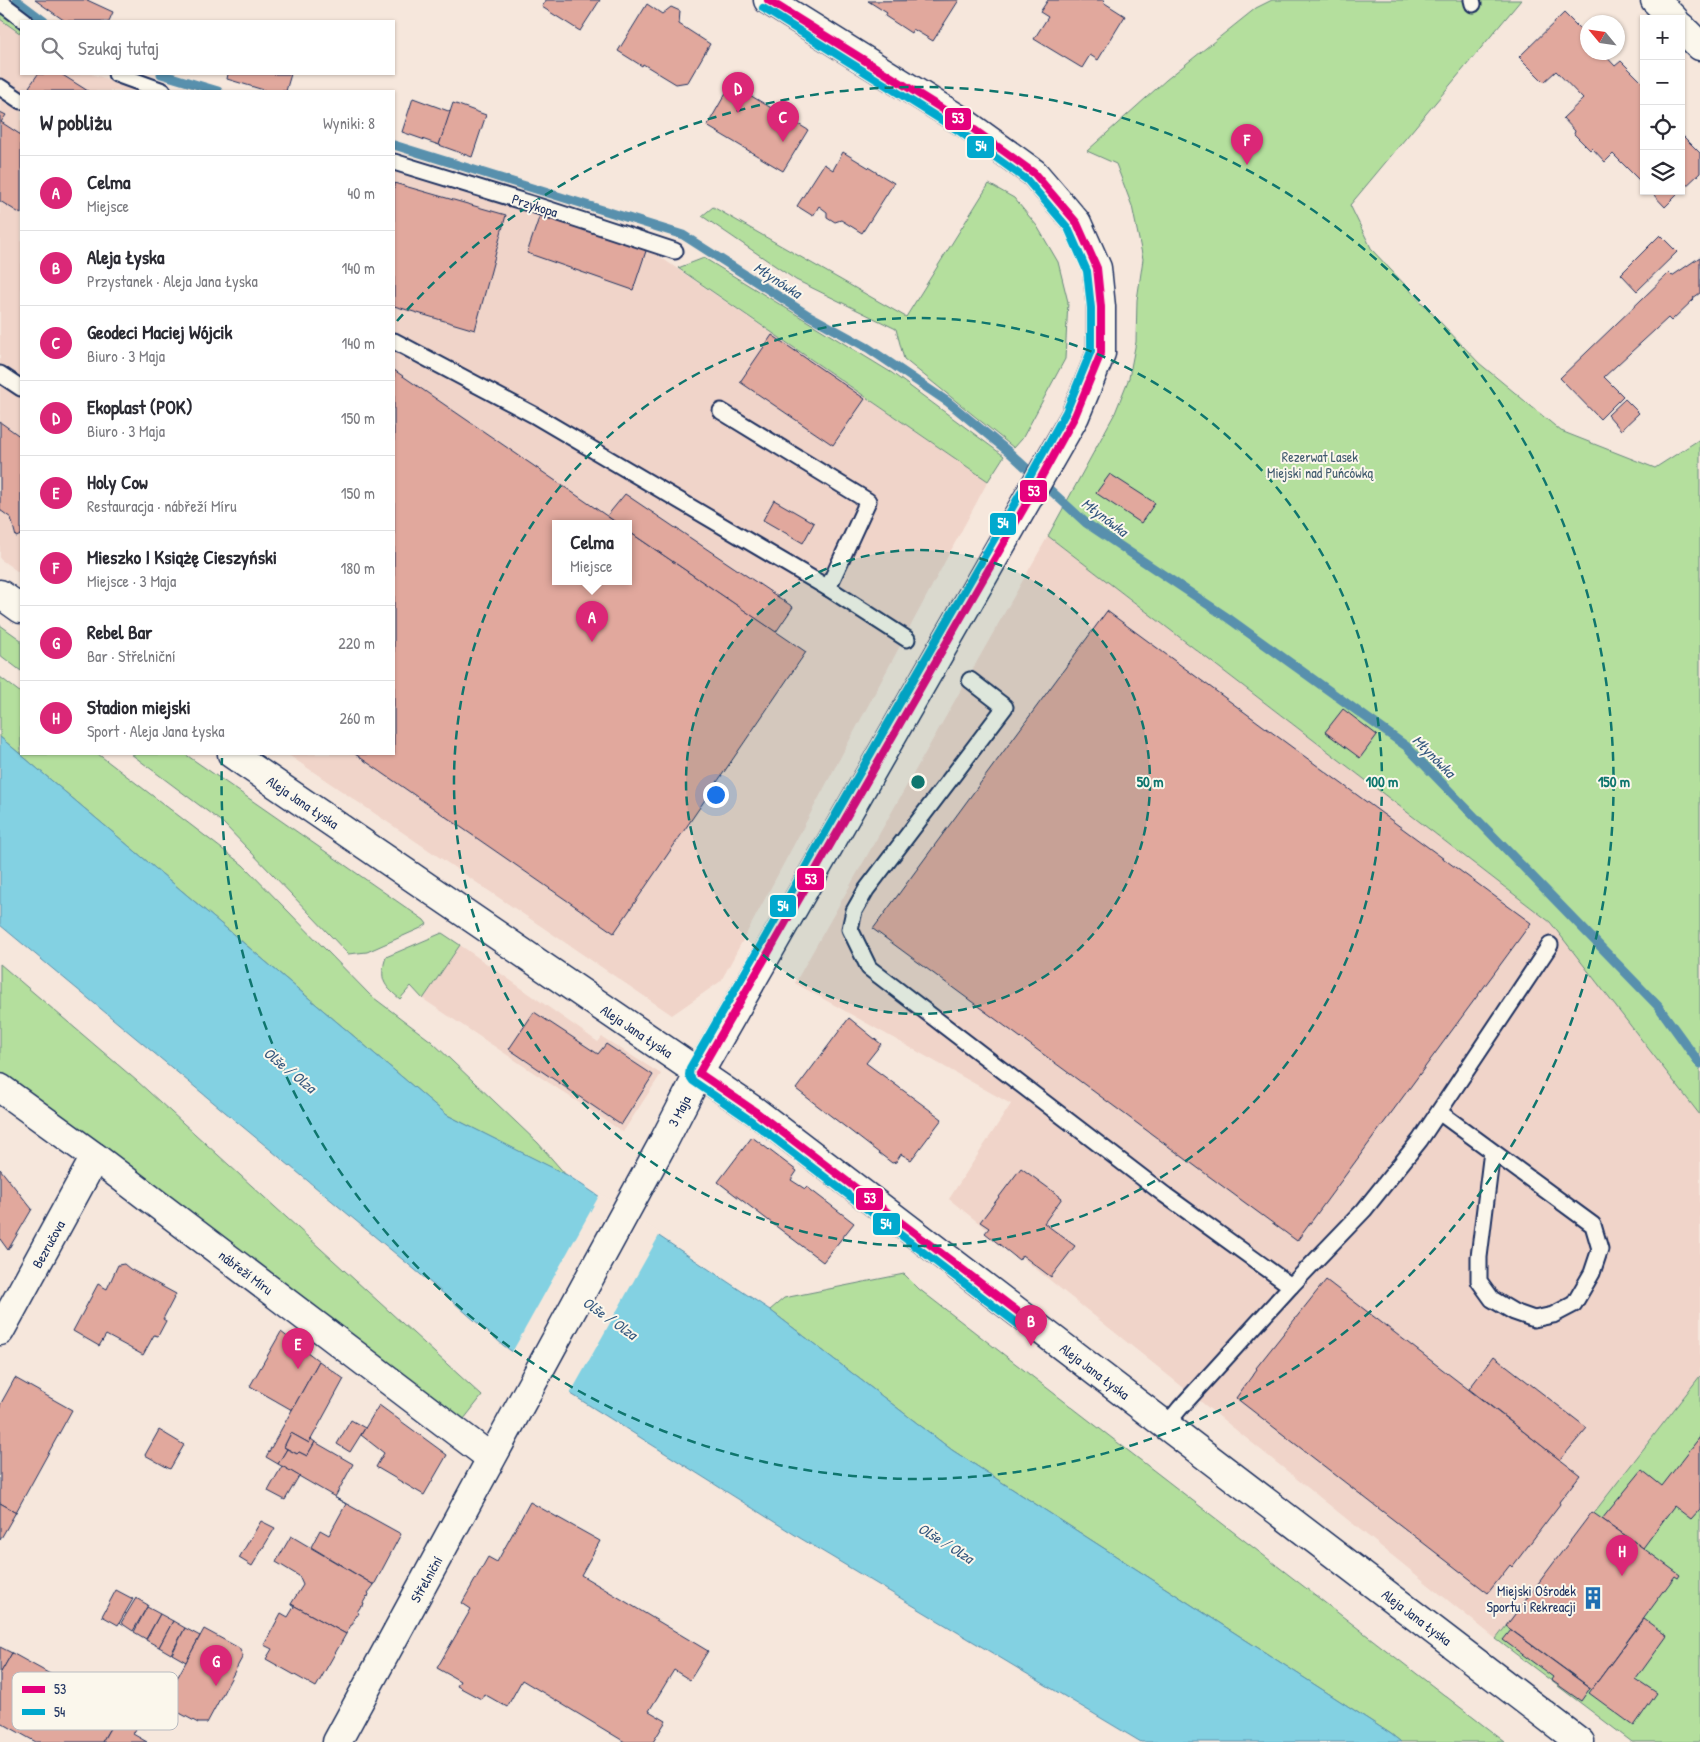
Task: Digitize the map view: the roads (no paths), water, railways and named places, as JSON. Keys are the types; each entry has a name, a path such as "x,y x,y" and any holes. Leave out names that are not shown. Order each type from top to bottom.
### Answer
{"street":[{"name":"3 Maja","path":"514,1416 663,1144 699,1073 1032,494 1075,416 1101,353 1101,307 1097,268 1078,223 1034,173 965,123 768,0"},
{"path":"1655,0 1670,15"},
{"path":"1685,31 1700,46"},
{"path":"0,594 20,608"},
{"name":"Aleja Jana Łyska","path":"233,755 756,1112 1580,1742"},
{"name":"nábřeží Míru","path":"0,1088 95,1157 491,1458"},
{"name":"Bezručova","path":"0,1331 95,1157"},
{"name":"Střelniční","path":"337,1742 514,1416"}],"lane":[{"path":"0,2 24,20"},
{"path":"119,75 159,90"},
{"path":"0,87 20,100"},
{"name":"Przykopa","path":"395,162 538,206 675,251"},
{"path":"395,342 534,415 828,588 907,639"},
{"path":"0,374 20,387"},
{"path":"721,411 868,501 828,588"},
{"path":"970,680 1005,707 866,890 854,911 850,930 869,968 1165,1195 1291,1286"},
{"path":"1166,1425 1291,1286 1364,1210 1420,1140 1550,945"},
{"path":"1439,1112 1593,1225 1600,1249 1592,1274 1574,1304 1553,1315 1534,1318 1514,1312 1492,1299 1479,1281 1492,1151"}],"water":[{"name":"Olše / Olza","path":"0,737 447,1115 567,1175 770,1310 952,1450 1401,1742 1141,1742 800,1538 568,1392 503,1345 0,925"}],"waterway":[{"name":"Młynówka","path":"16,0 43,20"},
{"name":"Młynówka","path":"164,75 215,90"},
{"name":"Młynówka","path":"395,145 683,235 808,315 868,348 948,402 1009,452 1086,523 1228,618 1406,746 1658,1006 1700,1064"}],"place":[{"name":"Ekoplast (POK)","path":"738,113"},
{"name":"Geodeci Maciej Wójcik","path":"783,142"},
{"name":"Mieszko I Książę Cieszyński","path":"1247,165"},
{"name":"Celma","path":"592,642"},
{"name":"Aleja Łyska","path":"1031,1346"},
{"name":"Holy Cow","path":"298,1369"},
{"name":"Stadion miejski","path":"1622,1576"},
{"name":"Miejski Ośrodek Sportu i Rekreacji","path":"1593,1598"},
{"name":"Rebel Bar","path":"216,1686"}],"park label":[{"name":"Rezerwat Lasek Miejski nad Puńcówką","path":"1320,464"}]}
